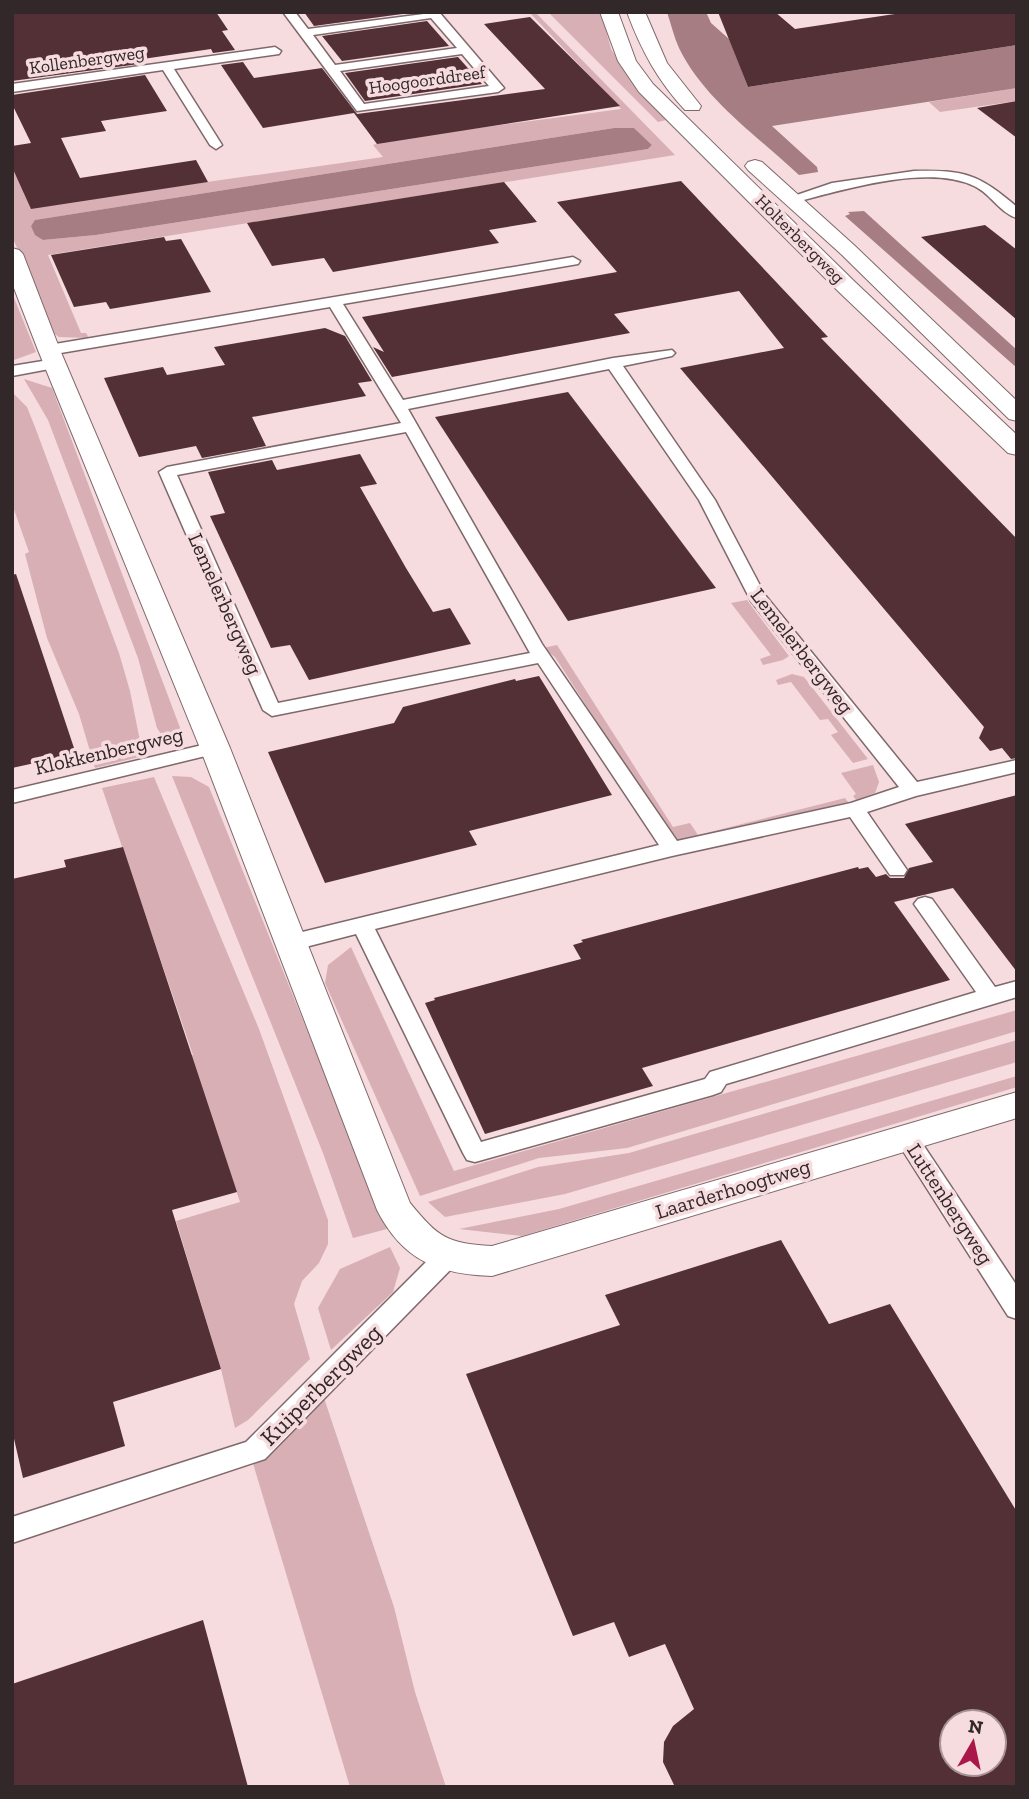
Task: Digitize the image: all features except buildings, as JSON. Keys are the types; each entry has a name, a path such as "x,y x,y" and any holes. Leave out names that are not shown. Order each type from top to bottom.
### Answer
{"main road":[{"name":"Holterbergweg","path":"609,12 627,61 646,88 847,287 1017,448"},
{"path":"636,12 650,52 663,74 702,115"},
{"name":"Holterbergweg","path":"745,156 1017,414"},
{"path":"12,254 52,357 215,748 395,1210 421,1244 435,1253 448,1256"},
{"name":"Laarderhoogtweg","path":"448,1256 492,1261 1017,1105"}],"street":[{"name":"Hoogoorddreef","path":"289,12 361,108 498,88 433,13 305,33"},
{"name":"Hoogoorddreef","path":"332,69 465,50"},
{"name":"Kollenbergweg","path":"12,88 275,51"},
{"name":"Kollenbergweg","path":"167,67 216,145"},
{"path":"764,202 824,199 909,183 928,175 954,176 978,183 1017,214"},
{"path":"12,371 52,357 334,302 573,261"},
{"path":"334,302 411,426 534,648 543,656 672,849"},
{"path":"398,406 667,354"},
{"name":"Lemelerbergweg","path":"613,363 707,500 757,597 912,790"},
{"name":"Lemelerbergweg","path":"411,426 167,472 272,710 543,656"},
{"name":"Klokkenbergweg","path":"12,797 215,748"},
{"path":"290,943 672,849 855,809 912,790 1017,766"},
{"path":"855,809 897,870"},
{"path":"925,904 990,996"},
{"path":"363,926 475,1153 713,1086 718,1078 1017,989"},
{"name":"Luttenbergweg","path":"906,1137 1017,1308"},
{"name":"Kuiperbergweg","path":"12,1530 255,1451 448,1256"}],"shaded area":[{"path":"529,12 535,12 675,155 48,255 81,333 86,333 89,338 59,337 52,332 12,236 12,164 32,207 383,157 373,145 389,140 621,109","holes":["614,128 634,128 652,145 648,149 96,235 43,240 31,226 36,220"]},
{"path":"548,12 601,12 611,49 624,70 666,120 658,122"},
{"path":"667,12 706,12 711,23 729,39 748,87 1017,45 1017,88 772,126 817,167 818,172 799,175 733,117 703,84 679,48"},
{"path":"1017,88 1017,101 940,112 929,102"},
{"path":"614,128 634,128 652,145 648,149 96,235 43,240 35,235 31,226 35,220"},
{"path":"864,211 1017,350 1017,368 845,216 850,214 848,212"},
{"path":"12,293 36,352 14,360 12,352"},
{"path":"24,379 52,388 182,733 180,741 165,740 157,728 138,658 48,420"},
{"path":"12,392 27,407 119,653 143,756 95,768 79,714 47,638 25,554 29,552 12,504"},
{"path":"747,600 789,656 763,665 760,659 771,655 731,603"},
{"path":"557,645 673,827 690,823 698,835 845,798 848,802 730,833 706,838 672,839 555,657 543,648"},
{"path":"792,674 804,677 868,759 853,763 831,735 838,732 828,719 820,720 791,682 778,685 776,680"},
{"path":"873,765 879,782 875,793 856,800 853,796 856,794 841,773"},
{"path":"172,776 191,777 209,787 387,1229 353,1238 323,1153"},
{"path":"154,777 259,1029 328,1220 328,1244 319,1263 302,1281 294,1304 310,1359 248,1420 235,1428 221,1369 176,1221 240,1202 198,1079 130,1072 193,1055 102,788"},
{"path":"351,947 454,1171 1017,1010 1017,1031 627,1148 539,1158 420,1196 325,983 328,965"},
{"path":"1017,1040 1017,1062 565,1194 445,1217 428,1202 538,1167 629,1153"},
{"path":"1017,1076 1017,1087 522,1236 459,1229 559,1209"},
{"path":"390,1247 400,1268 393,1292 331,1350 318,1308 340,1269"},
{"path":"324,1398 394,1607 415,1692 446,1787 350,1787 252,1460"}]}
